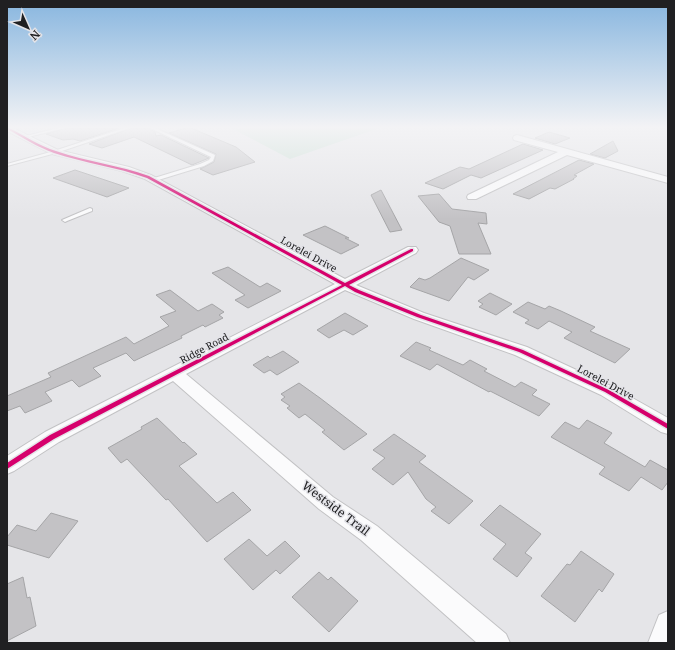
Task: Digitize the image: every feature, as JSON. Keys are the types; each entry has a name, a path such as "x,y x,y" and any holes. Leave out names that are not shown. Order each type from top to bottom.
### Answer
{"street":[{"name":"Lorelei Drive","path":"81,158 129,170 153,180 345,284 385,303 521,351 549,363 607,391 668,427"},
{"path":"472,196 552,158"},
{"path":"589,158 668,180"},
{"name":"Ridge Road","path":"7,466 52,437 412,250"},
{"name":"Westside Trail","path":"174,373 326,503 369,533 497,643"},
{"path":"661,643 668,624"}],"lane":[{"path":"7,165 32,158"},
{"path":"7,169 41,158"},
{"path":"153,180 211,161 212,158"},
{"path":"65,220 90,210"}],"building":[{"path":"178,158 208,158 192,165"},
{"path":"215,158 250,158 255,162 213,175 200,169 214,162"},
{"path":"492,158 525,158 481,178 471,175 443,189 425,183 460,167 469,169"},
{"path":"579,160 594,164 574,175 577,176 574,179 555,189 550,188 529,199 513,194"},
{"path":"75,170 129,188 107,197 53,178"},
{"path":"381,190 402,230 390,232 371,195"},
{"path":"439,194 452,209 486,213 487,224 478,223 491,254 459,254 450,226 439,222 418,196"},
{"path":"325,226 349,238 345,238 359,245 341,254 303,235"},
{"path":"461,258 489,270 474,280 468,277 449,301 410,287 419,278 425,280 430,278"},
{"path":"228,267 260,287 267,283 281,291 248,308 235,300 245,295 212,273"},
{"path":"170,290 198,311 212,304 224,312 219,315 223,318 205,327 203,325 181,336 182,338 134,361 126,353 93,368 101,376 79,387 72,380 45,392 52,401 25,413 20,406 7,411 7,396 51,377 48,373 126,337 134,344 169,326 160,317 176,311 156,295"},
{"path":"490,293 512,304 496,315 479,307 483,304 478,301"},
{"path":"528,302 545,309 549,306 561,311 595,327 590,331 630,349 615,363 564,338 572,332 549,321 538,329 525,323 529,320 513,312"},
{"path":"345,313 368,326 353,335 344,330 329,338 317,330"},
{"path":"416,342 431,348 429,350 463,365 470,360 487,369 484,371 515,387 521,382 537,390 532,395 550,404 539,416 490,391 489,392 437,364 430,370 400,356"},
{"path":"283,351 299,362 277,375 270,370 264,373 253,365 268,356 270,358"},
{"path":"299,383 367,434 344,450 322,432 325,430 305,414 299,418 287,408 290,406 281,400 285,397 281,394"},
{"path":"157,418 197,454 179,466 217,503 233,492 251,510 207,542 168,499 166,500 127,459 121,463 108,448 142,429 141,427"},
{"path":"587,420 612,433 604,443 645,467 650,460 668,470 668,482 662,490 641,477 629,491 599,474 605,467 551,437 565,422 579,429"},
{"path":"394,434 426,456 419,462 473,501 449,524 431,511 436,507 426,499 408,472 393,485 372,469 385,458 373,450"},
{"path":"500,505 541,534 525,553 532,558 517,577 493,559 506,544 480,525"},
{"path":"51,513 78,521 49,558 7,545 7,537 17,525 36,531"},
{"path":"249,539 267,556 285,541 300,556 280,574 276,570 253,590 224,559"},
{"path":"581,551 614,574 602,592 599,589 575,622 541,596 567,564 570,565"},
{"path":"319,572 328,580 331,577 358,601 329,632 292,597"},
{"path":"23,577 27,598 30,597 36,626 7,641 7,584"}],"cycle path":[{"path":"79,158 125,169 148,177 357,291 419,316 521,351 607,391 668,427"},
{"path":"7,466 52,437 412,250"}]}
